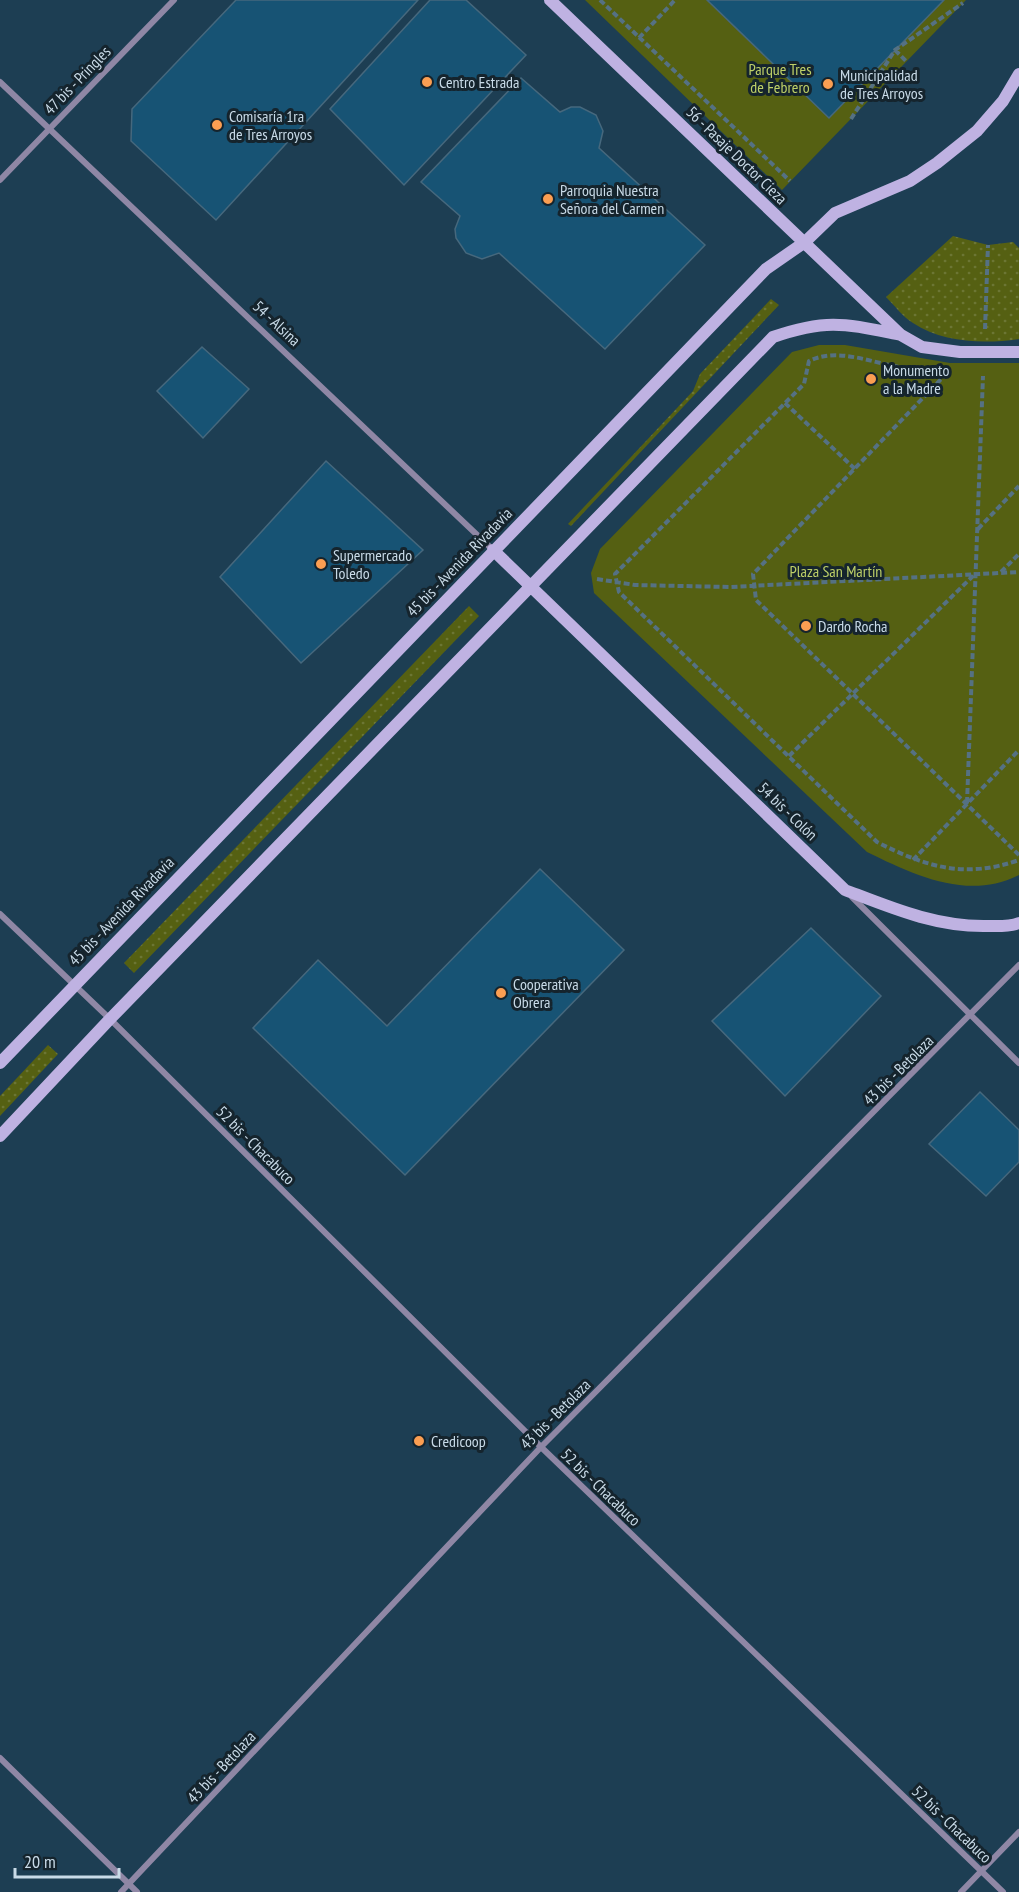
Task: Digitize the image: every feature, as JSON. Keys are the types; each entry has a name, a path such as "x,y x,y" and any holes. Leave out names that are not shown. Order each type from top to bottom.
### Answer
{"main road":[{"name":"56 - Pasaje Doctor Cieza","path":"550,0 901,335"},
{"name":"45 bis - Avenida Rivadavia","path":"0,1063 766,269 805,243 835,213 910,181 977,131 1003,100 1019,74"},
{"path":"0,1136 110,1019 773,337 804,326 840,323 901,335 922,347 960,352 1019,352"},
{"name":"54 - Alsina","path":"493,550 532,585"},
{"name":"54 bis - Colón","path":"532,585 845,890"},
{"path":"845,890 914,917 963,926 1012,926 1019,922"}],"street":[{"name":"47 bis - Pringles","path":"0,180 174,0"},
{"name":"54 - Alsina","path":"0,82 493,550"},
{"name":"54 bis - Colón","path":"845,890 1019,1064"},
{"name":"52 bis - Chacabuco","path":"0,914 110,1019 541,1447 1003,1892"},
{"name":"43 bis - Betolaza","path":"121,1892 541,1447 1019,965"},
{"path":"0,1758 137,1892"},
{"path":"961,1892 1019,1832"}],"path":[{"path":"600,0 790,181"},
{"path":"639,38 675,0"},
{"path":"851,119 895,50 963,3"},
{"path":"895,50 907,62"},
{"path":"984,331 988,245"},
{"path":"918,369 850,356 819,356 809,361 804,384 615,574 619,592 877,842 913,861 956,870 1003,866 1019,858 967,804 756,600 753,574 949,371 939,371"},
{"path":"967,804 983,372 994,372"},
{"path":"785,403 855,468"},
{"path":"977,529 1019,486"},
{"path":"1000,573 1019,554"},
{"path":"597,579 634,585 754,586 1019,572"},
{"path":"789,756 851,692 975,573"},
{"path":"913,861 1019,750"}],"green space":[{"name":"Parque Tres de Febrero","path":"585,0 966,0 782,190"},
{"path":"953,236 988,245 1013,242 1019,248 1019,339 978,341 937,335 909,321 886,297"},
{"path":"771,299 779,305 571,526 568,524 693,391 700,374"},
{"name":"Plaza San Martín","path":"819,345 845,345 950,363 1019,363 1019,875 1000,882 980,886 942,882 903,869 867,852 594,593 591,573 600,549 792,352"},
{"path":"469,606 479,616 134,973 124,963"},
{"path":"48,1045 58,1054 0,1116 0,1096"}],"building":[{"name":"Comisaría 1ra de Tres Arroyos","path":"236,0 418,0 216,220 131,141 132,109"},
{"name":"Centro Estrada","path":"430,0 466,0 526,55 404,185 330,109"},
{"name":"Municipalidad de Tres Arroyos","path":"707,0 944,0 829,118"},
{"name":"Parroquia Nuestra Señora del Carmen","path":"521,78 560,112 571,107 580,107 596,115 603,131 599,148 705,245 605,349 499,253 482,259 466,253 456,238 455,229 460,216 421,182"},
{"path":"202,347 249,389 203,438 157,391"},
{"name":"Supermercado Toledo","path":"326,461 423,550 301,663 220,577"},
{"name":"Cooperativa Obrera","path":"540,869 624,950 405,1175 253,1028 318,960 387,1026"},
{"path":"811,928 881,996 785,1096 712,1021"},
{"path":"980,1092 1019,1130 1019,1162 986,1196 929,1144"}],"place":[{"name":"Centro Estrada","path":"427,82"},
{"name":"Municipalidad de Tres Arroyos","path":"828,84"},
{"name":"Comisaría 1ra de Tres Arroyos","path":"217,125"},
{"name":"Parroquia Nuestra Señora del Carmen","path":"548,199"},
{"name":"Monumento a la Madre","path":"871,379"},
{"name":"Supermercado Toledo","path":"321,564"},
{"name":"Dardo Rocha","path":"806,626"},
{"name":"Cooperativa Obrera","path":"501,993"},
{"name":"Credicoop","path":"419,1441"}]}
